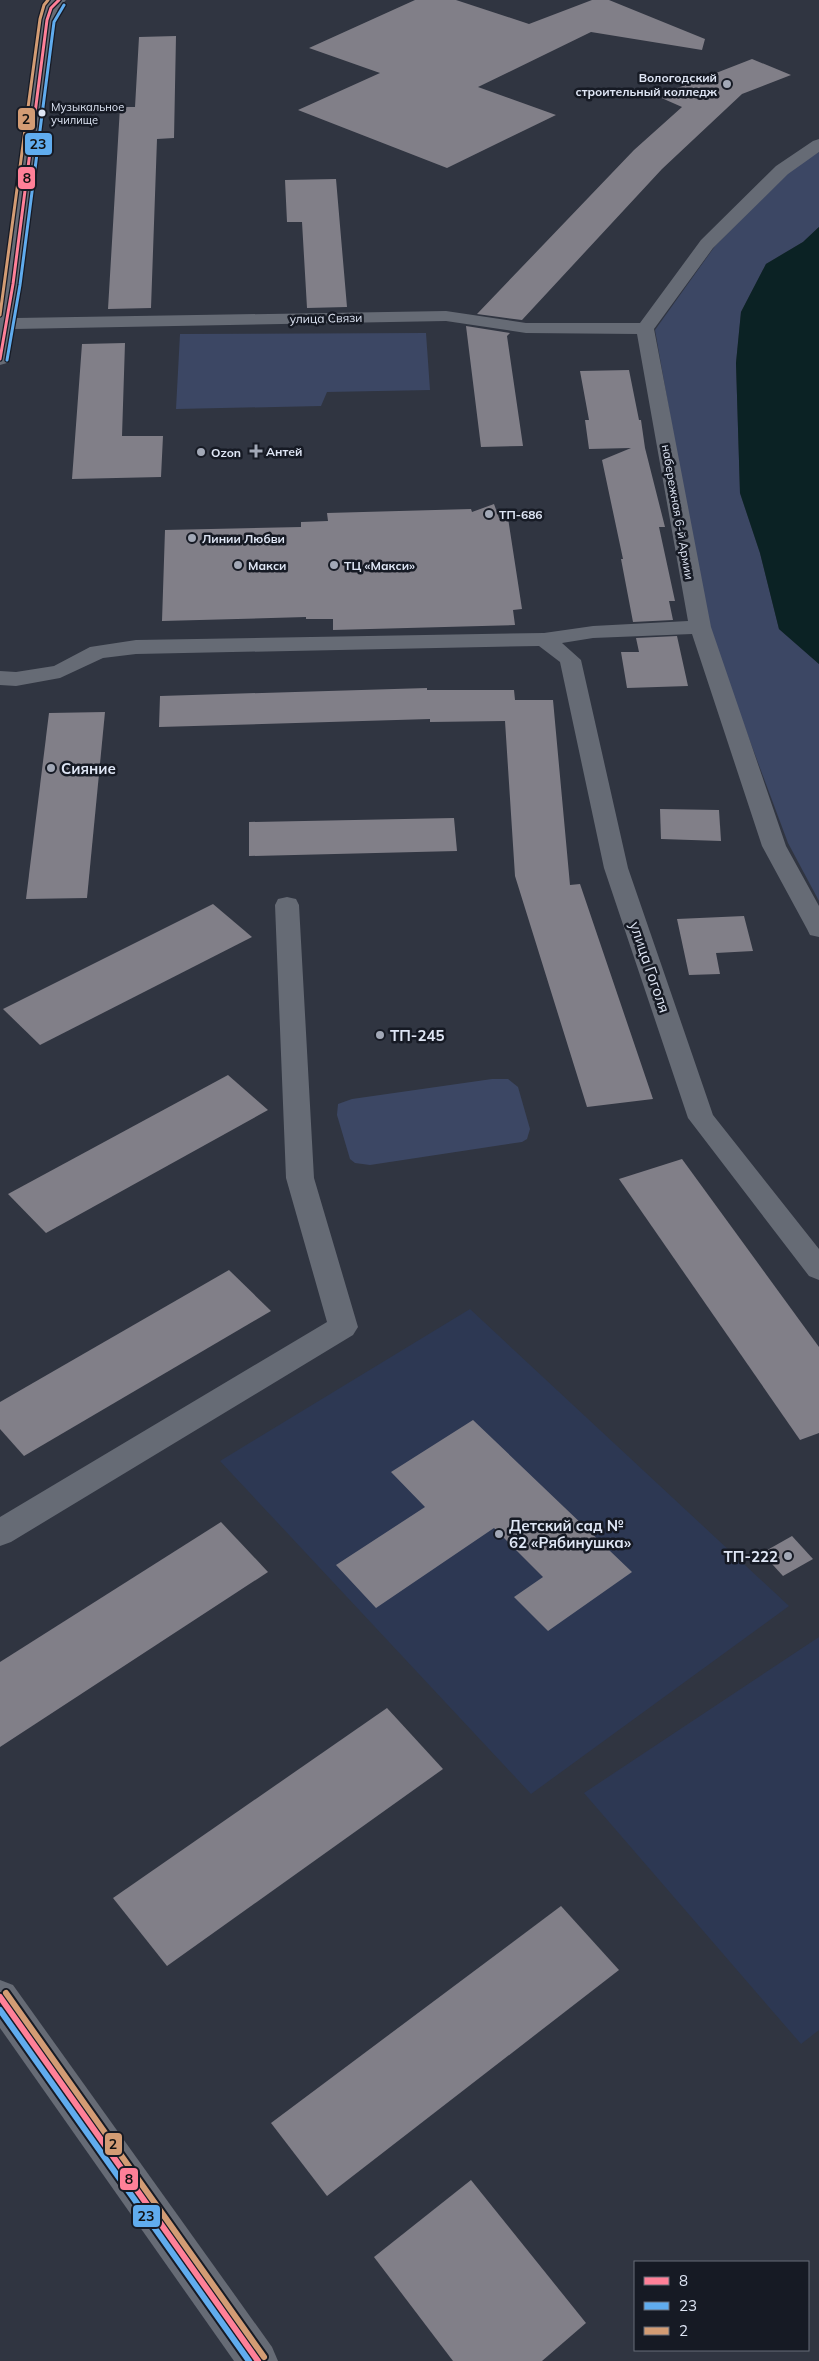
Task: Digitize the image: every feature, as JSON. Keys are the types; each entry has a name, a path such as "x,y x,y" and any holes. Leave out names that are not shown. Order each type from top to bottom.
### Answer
{"street":[{"path":"0,359 7,324 47,20 51,8 59,0"},
{"path":"645,329 707,244 782,170 819,144"},
{"name":"улица Связи","path":"7,324 446,316 526,328 645,329"},
{"name":"набережная 6-й Армии","path":"645,329 700,627 774,846 819,930"},
{"path":"0,678 16,679 60,671 98,652 136,647 544,639 593,632 700,627"},
{"name":"улица Гоголя","path":"544,639 570,660 616,868 701,1118 819,1269"},
{"path":"0,1533 343,1327 300,1178 294,1022 286,905"},
{"path":"0,1997 258,2361"}],"shaded area":[{"path":"819,152 819,227 803,242 766,264 741,312 736,363 740,493 760,553 779,629 819,664 819,901 788,843 707,626 655,330 715,246 789,171"},
{"path":"819,227 819,664 779,629 760,553 740,493 736,363 741,312 766,264 803,242"},
{"path":"426,333 430,390 327,392 321,406 176,409 180,334"},
{"path":"492,1079 508,1079 518,1087 530,1129 527,1139 522,1142 370,1165 355,1163 350,1159 337,1115 338,1104 352,1099"},
{"name":"Детский сад № 62 «Рябинушка»","path":"470,1309 789,1606 531,1794 220,1461"},
{"path":"819,1637 819,2030 801,2044 584,1793"}],"building":[{"path":"415,0 456,0 529,24 592,0 609,0 705,39 702,50 591,32 478,87 556,115 447,168 298,110 380,73 309,48"},
{"path":"176,36 174,138 157,139 151,308 108,309 120,107 135,107 139,37"},
{"path":"752,59 791,75 742,94 662,169 522,320 477,314 634,150 682,107 657,96"},
{"path":"336,179 347,307 307,308 302,222 287,222 285,180"},
{"path":"466,326 510,333 507,336 523,446 481,447"},
{"path":"125,343 122,436 163,436 161,477 72,479 82,344"},
{"path":"629,370 639,420 641,420 645,448 665,527 659,527 675,601 669,601 673,620 633,622 621,559 623,559 602,460 631,448 589,449 585,420 589,420 580,371"},
{"name":"ТЦ «Макси»","path":"494,504 499,518 508,518 522,609 513,610 515,625 333,630 333,619 306,619 306,617 162,621 165,530 301,527 301,522 328,521 327,513 471,509 472,512"},
{"path":"677,636 688,686 627,688 621,652 639,652 636,638"},
{"path":"427,688 427,690 514,690 515,700 553,700 570,885 580,884 653,1099 587,1107 515,876 505,721 430,722 430,719 159,727 160,696"},
{"path":"105,712 87,898 26,899 49,713"},
{"path":"660,809 719,810 721,841 661,839"},
{"path":"454,818 457,851 249,856 249,822"},
{"path":"213,904 252,937 40,1045 3,1009"},
{"path":"744,916 753,951 716,953 720,974 689,975 677,919"},
{"path":"228,1075 268,1110 46,1233 8,1194"},
{"path":"682,1159 819,1347 819,1433 800,1440 619,1179"},
{"path":"229,1270 271,1311 24,1456 0,1429 0,1402"},
{"path":"473,1420 632,1572 548,1631 514,1597 543,1577 494,1528 376,1608 336,1565 425,1507 391,1472"},
{"path":"221,1522 268,1572 0,1747 0,1662"},
{"name":"ТП-222","path":"792,1536 813,1559 783,1576 762,1553"},
{"path":"387,1708 443,1769 167,1966 113,1898"},
{"path":"561,1906 619,1970 327,2196 271,2123"},
{"path":"471,2180 586,2323 542,2361 453,2361 374,2257"}],"transit line":[{"name":"2","path":"0,315 40,19 44,5 48,0"},
{"name":"8","path":"0,359 13,284 47,20 51,8 59,0"},
{"name":"23","path":"7,360 20,285 54,22 58,12 64,5"},
{"name":"2","path":"6,1993 264,2357"},
{"name":"8","path":"0,1997 258,2361"},
{"name":"23","path":"0,2010 249,2361"}],"place":[{"name":"Вологодский строительный колледж","path":"727,84"},
{"name":"Музыкальное училище","path":"42,113"},
{"name":"Антей","path":"256,451"},
{"name":"Ozon","path":"201,452"},
{"name":"ТП-686","path":"489,514"},
{"name":"Линии Любви","path":"192,538"},
{"name":"Макси","path":"238,565"},
{"name":"ТЦ «Макси»","path":"334,565"},
{"name":"Сияние","path":"51,768"},
{"name":"ТП-245","path":"380,1035"},
{"name":"Детский сад № 62 «Рябинушка»","path":"499,1534"},
{"name":"ТП-222","path":"788,1556"}]}
